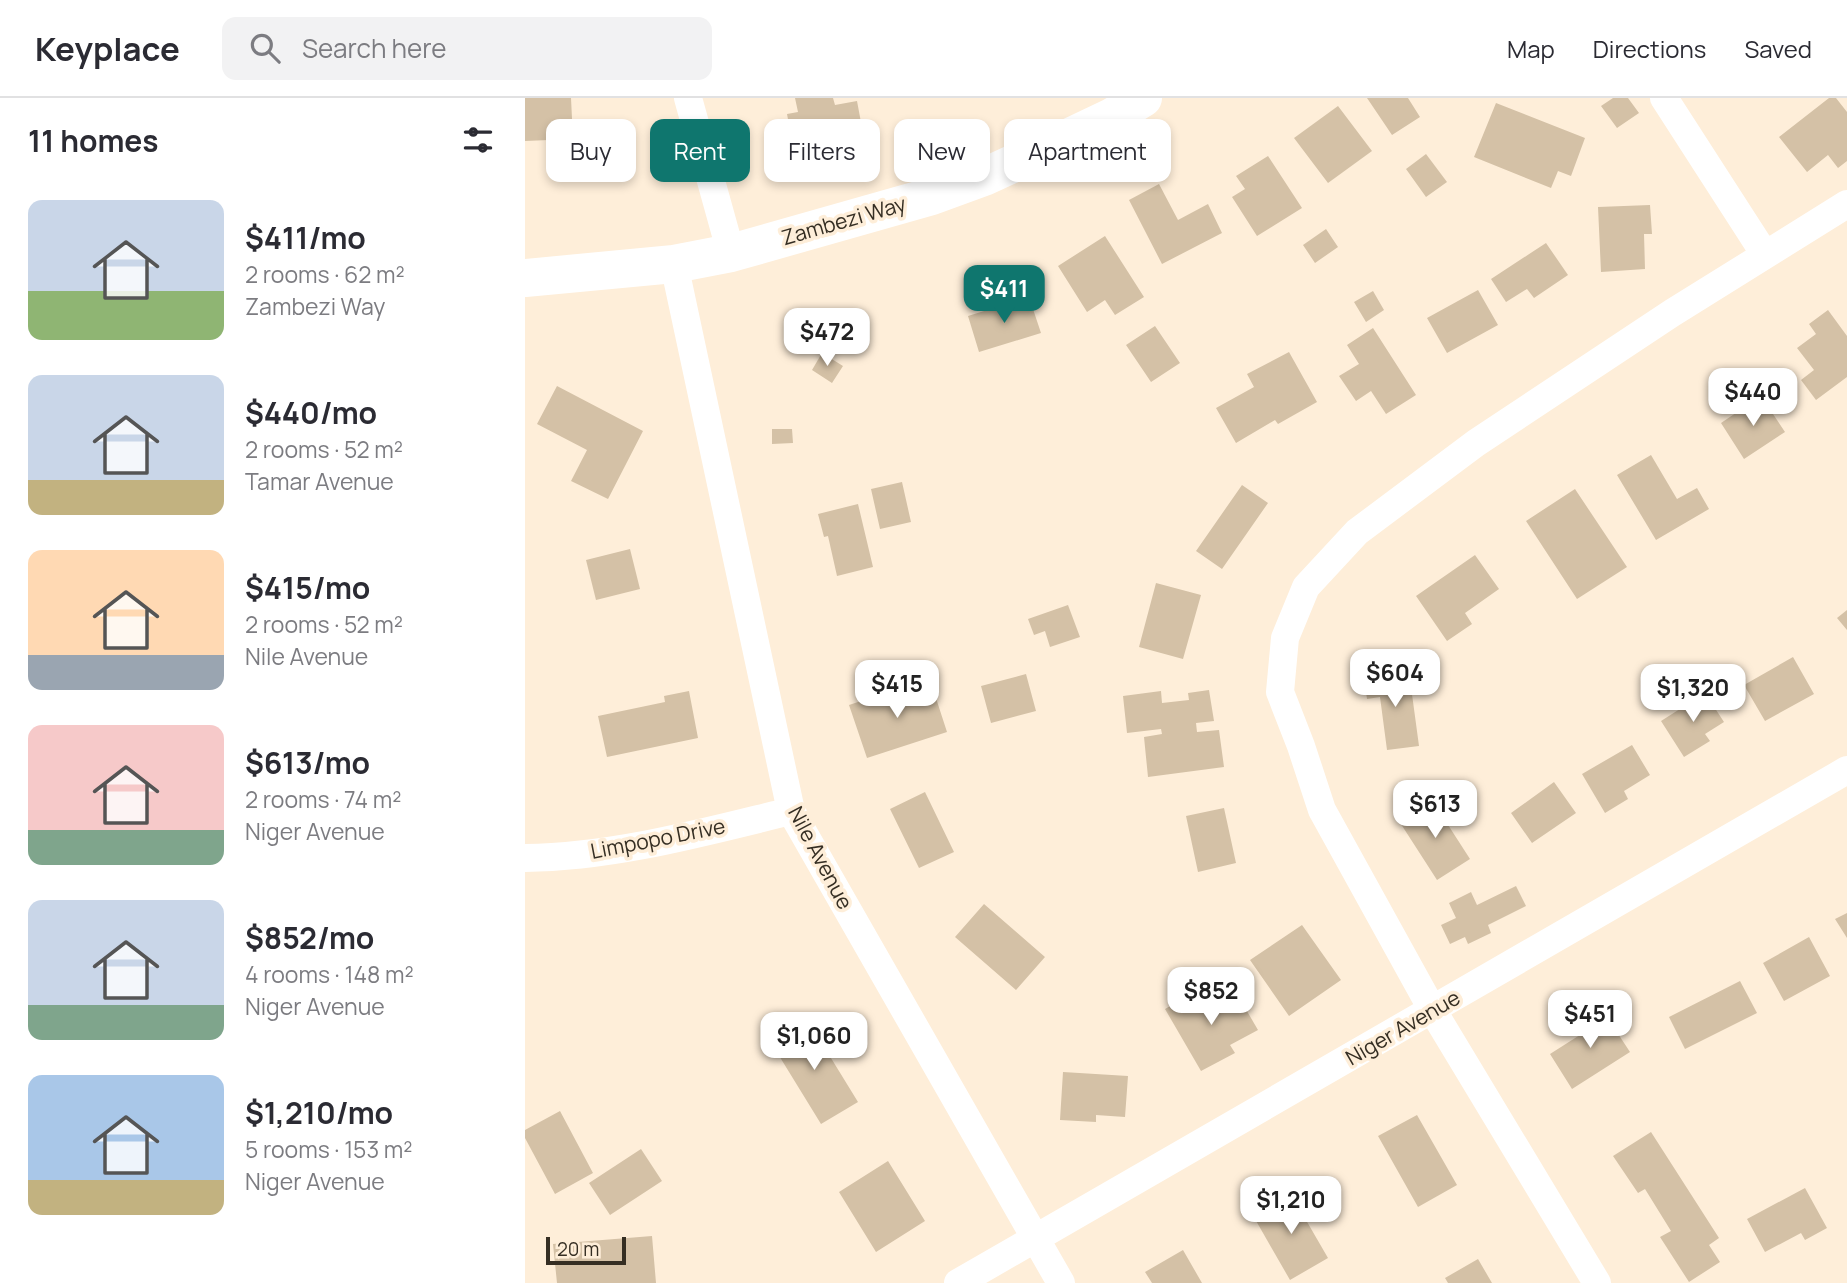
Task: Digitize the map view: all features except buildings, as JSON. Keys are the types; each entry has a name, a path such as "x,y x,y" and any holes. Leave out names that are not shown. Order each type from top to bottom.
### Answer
{"main road":[{"name":"Zambezi Way","path":"525,278 674,264 731,253 932,196 984,177 1112,117 1143,98"}],"street":[{"path":"688,98 731,253"},
{"path":"1664,98 1764,253"},
{"path":"1597,1283 1433,1011 1322,810 1280,692 1285,639 1306,587 1357,532 1476,443 1764,253 1847,204"},
{"name":"Nile Avenue","path":"674,264 791,811 1061,1283"},
{"name":"Niger Avenue","path":"958,1283 1847,770"},
{"name":"Limpopo Drive","path":"525,858 559,858 674,839 791,811"}]}
